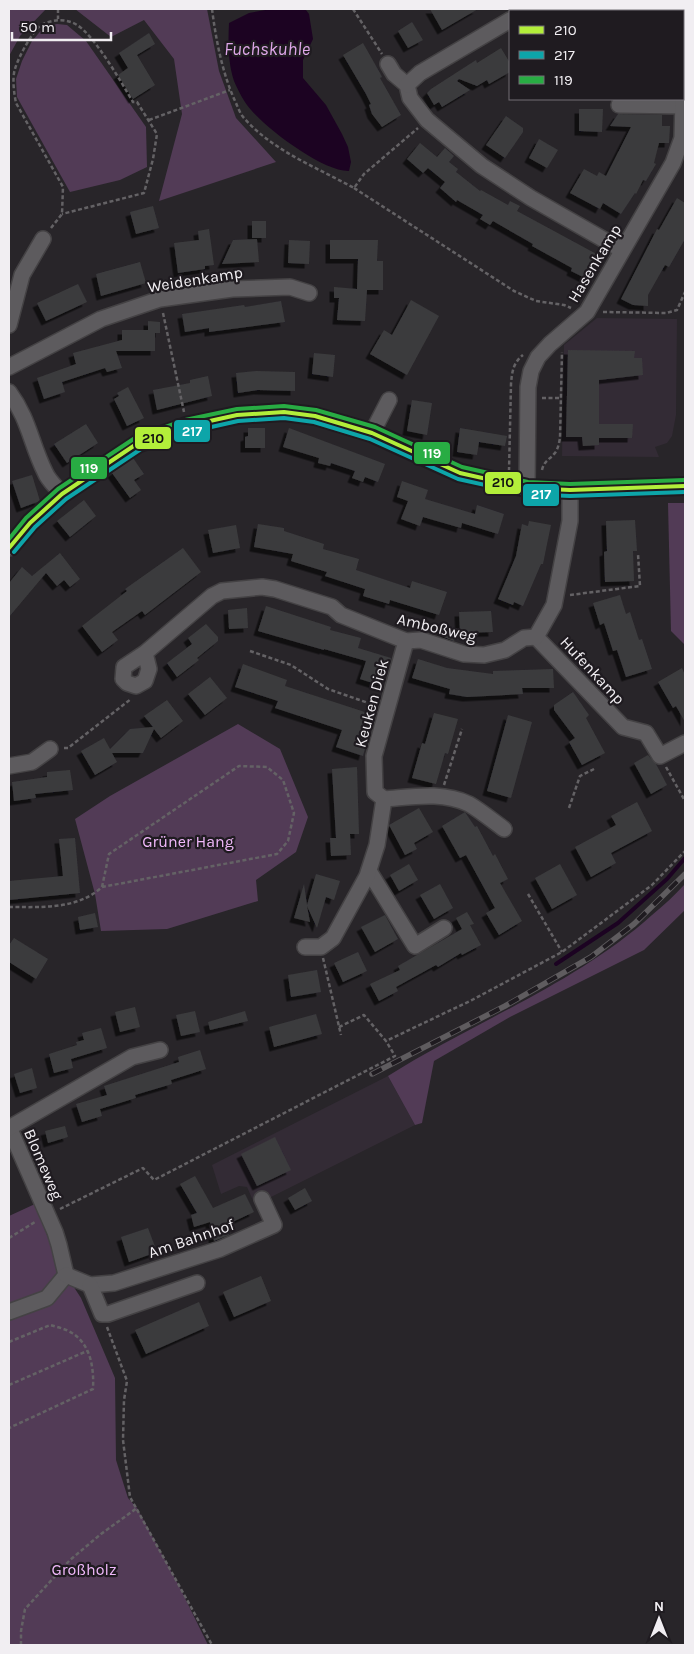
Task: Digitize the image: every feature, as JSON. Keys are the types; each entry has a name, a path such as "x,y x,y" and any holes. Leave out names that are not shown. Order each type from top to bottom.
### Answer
{"street":[{"path":"407,85 420,73 509,21"},
{"path":"388,64 394,74 407,85 410,98 427,120 482,166 512,187 622,250"},
{"name":"Hasenkamp","path":"527,488 528,387 531,371 538,357 550,344 587,312 674,163 682,138 683,102 619,105"},
{"path":"9,325 22,275 43,239"},
{"name":"Weidenkamp","path":"9,366 101,319 160,299 232,289 290,287 309,293"},
{"path":"9,392 18,404 45,473 62,494"},
{"path":"372,433 389,400"},
{"path":"9,548 30,523 62,494 138,443 187,426 237,415 284,412 315,416 372,433 460,473 527,488 570,490 685,486"},
{"path":"536,636 554,605 556,597 570,521 570,490"},
{"name":"Amboßweg","path":"136,686 127,683 123,679 124,667 145,653 212,596 222,591 262,587 275,589 332,607 341,614 406,641 421,640 464,654 484,654 505,650 524,638 536,636"},
{"name":"Hufenkamp","path":"536,636 623,727 646,732 660,756"},
{"name":"Keuken Diek","path":"384,799 376,792 374,756 406,641"},
{"path":"136,686 145,681 149,669 145,653"},
{"path":"660,756 685,743"},
{"path":"9,766 32,762 50,749"},
{"path":"305,946 321,947 333,938 369,870 377,846 384,799 440,796 456,799 469,805 504,829"},
{"path":"369,870 415,946 444,928"},
{"path":"9,1127 132,1057 160,1050"},
{"name":"Blomeweg","path":"9,1127 59,1245 66,1275"},
{"name":"Am Bahnhof","path":"66,1275 90,1285 114,1283 220,1249 274,1225 262,1199"},
{"path":"9,1312 47,1298 66,1275"},
{"path":"90,1285 102,1314 108,1314 197,1283"}],"path":[{"path":"58,9 58,19"},
{"path":"212,9 216,39 230,90 243,117 273,144 354,188 514,291 536,301 564,304 579,311 666,313 676,310 685,292"},
{"path":"353,9 388,64"},
{"path":"43,239 62,214 63,187 16,103 14,70 28,42 40,26 58,19 76,24 90,38 113,69 133,102 137,102 157,134 144,193 62,214"},
{"path":"149,120 230,90"},
{"path":"354,188 364,174 427,120"},
{"path":"160,299 187,426"},
{"path":"528,471 542,472 544,463 558,448 560,438 562,344"},
{"path":"556,597 640,586 638,554"},
{"path":"250,651 291,665 328,689 387,710"},
{"path":"68,748 134,697 136,686"},
{"path":"440,796 462,729"},
{"path":"660,756 685,801"},
{"path":"9,907 58,906 79,901 95,894 102,887 109,854 239,766 268,768 283,780 294,812 288,841 277,854 102,887"},
{"path":"568,808 580,776 596,768"},
{"path":"386,1041 472,1000 562,952 652,886 685,851"},
{"path":"528,894 562,952"},
{"path":"321,947 341,1035"},
{"path":"9,1238 47,1215 143,1168 154,1180 395,1056 386,1041 364,1015 339,1027"},
{"path":"102,1314 127,1381 124,1400 123,1440 130,1497 212,1645"},
{"path":"9,1342 50,1325 71,1332 83,1341 94,1373 93,1388 9,1428"},
{"path":"9,1385 88,1351"},
{"path":"21,1645 21,1631 26,1609 70,1560 101,1534 137,1508"}],"shaded area":[{"path":"597,318 677,319 676,415 672,436 667,443 655,447 659,457 562,456 564,345"},
{"path":"388,1076 415,1125 255,1205 247,1187 239,1186 221,1194 212,1165"}],"green space":[{"path":"9,9 46,9 20,36 9,56"},
{"path":"75,9 207,9 219,71 236,118 276,162 159,201 182,114 174,59 144,20 111,37"},
{"path":"57,24 67,25 86,41 146,127 147,167 120,180 70,192 17,97 16,79 32,41 44,27"},
{"path":"668,503 685,503 685,645 671,631"},
{"name":"Grüner Hang","path":"238,724 280,749 308,817 296,852 256,880 258,901 167,929 101,931 95,894 75,819 110,796"},
{"path":"685,884 685,910 644,950 510,1017 434,1061 422,1123 415,1125 388,1076 590,962 622,940"},
{"name":"Großholz","path":"35,1204 47,1235 59,1245 66,1275 81,1298 115,1378 116,1460 128,1498 137,1508 208,1645 9,1645 9,1216"}],"water":[{"name":"Fuchskuhle","path":"271,9 304,9 309,14 313,39 303,60 303,78 326,105 342,134 348,147 351,162 349,171 324,164 279,135 255,114 245,102 234,81 230,60 229,23 249,13"}],"building":[{"path":"430,9 478,9 442,30"},
{"path":"412,22 423,40 408,48 398,31"},
{"path":"149,33 155,44 137,55 155,85 133,99 118,75 128,68 119,53"},
{"path":"363,43 401,115 382,127 372,114 369,105 371,104 343,55"},
{"path":"501,48 509,61 509,73 489,84 487,80 477,86 459,79 457,81 470,90 442,107 439,102 434,105 427,93 431,89 476,60 477,63"},
{"path":"579,109 603,109 602,132 579,131"},
{"path":"618,114 662,115 662,126 670,126 669,143 659,143 654,163 656,164 646,181 643,180 636,194 621,214 603,203 600,209 570,193 584,169 597,176 599,172 606,176 631,127 610,126"},
{"path":"506,116 523,128 523,132 505,158 486,145"},
{"path":"539,139 558,150 547,168 529,158"},
{"path":"420,143 437,157 445,148 454,156 449,162 458,169 456,172 480,191 508,205 510,201 520,206 517,211 602,257 589,280 571,271 572,268 532,246 533,244 493,221 490,225 480,219 483,215 457,200 456,202 440,188 445,182 428,168 423,173 407,159"},
{"path":"677,198 685,203 685,239 669,267 665,265 648,295 648,306 633,305 621,299 657,229 659,230"},
{"path":"153,206 159,228 136,234 130,212"},
{"path":"252,221 266,221 266,238 252,238"},
{"path":"209,229 214,265 205,266 205,269 178,273 174,243 199,240 198,231"},
{"path":"257,239 259,262 222,264 233,240"},
{"path":"289,240 310,241 309,264 288,263"},
{"path":"330,240 378,240 377,261 383,261 383,290 367,290 365,321 337,320 339,298 334,298 334,287 357,289 358,259 330,259"},
{"path":"140,262 146,283 101,296 96,274"},
{"path":"78,284 87,302 46,321 37,303"},
{"path":"411,300 439,316 407,375 370,354 384,330 392,335"},
{"path":"281,301 285,322 209,332 209,328 185,332 182,314"},
{"path":"148,321 160,322 160,333 155,333 155,351 116,351 122,368 107,372 105,368 62,382 65,392 44,399 37,378 76,364 73,353 122,340 122,330 148,330"},
{"path":"568,350 635,351 634,358 642,358 643,375 599,380 599,424 633,424 632,438 599,438 599,445 583,446 582,437 566,437"},
{"path":"314,353 335,355 333,377 312,374"},
{"path":"256,371 295,372 295,391 258,390 238,393 236,373"},
{"path":"208,376 212,396 157,410 153,390 190,383 190,380"},
{"path":"128,387 144,418 127,426 114,399 119,396 117,393"},
{"path":"412,400 432,403 427,435 407,431"},
{"path":"86,424 98,443 67,463 54,444"},
{"path":"248,428 265,428 265,448 245,448 245,437 248,436"},
{"path":"289,428 385,464 378,482 365,477 363,482 352,478 355,471 331,463 330,466 318,463 319,458 283,447"},
{"path":"460,428 507,436 505,446 479,442 477,455 457,452"},
{"path":"133,458 144,474 134,480 141,490 130,498 112,473"},
{"path":"32,475 40,501 21,508 12,481"},
{"path":"402,481 428,490 425,499 475,514 477,505 504,514 498,534 462,523 461,528 423,517 420,526 401,519 408,501 397,497"},
{"path":"84,500 96,516 70,537 57,521"},
{"path":"635,520 637,551 633,551 634,581 605,582 606,521"},
{"path":"529,521 551,525 543,564 541,564 523,606 514,602 513,605 498,599 516,556 522,524 528,526"},
{"path":"258,524 284,528 284,531 324,544 323,549 359,559 356,570 410,588 412,581 447,592 439,615 390,600 389,604 363,596 365,589 325,576 327,572 291,561 293,554 254,547"},
{"path":"236,525 240,548 213,553 208,530"},
{"path":"183,548 201,572 145,615 142,611 112,632 118,640 102,652 82,626 127,591 125,589"},
{"path":"60,553 80,579 70,587 64,580 57,586 46,573 9,617 9,583 22,567 32,576"},
{"path":"620,595 626,614 630,612 639,640 642,639 652,669 626,677 617,650 613,651 604,623 600,625 593,603"},
{"path":"266,606 331,627 330,630 361,638 358,648 391,658 382,686 360,679 366,661 258,631"},
{"path":"247,608 248,628 229,629 228,610"},
{"path":"491,611 493,632 460,633 459,612"},
{"path":"206,624 218,637 218,641 197,658 199,660 177,677 167,663 192,644 188,638"},
{"path":"447,626 458,629 454,641 444,637"},
{"path":"418,659 447,668 493,674 493,671 553,669 554,688 522,688 523,694 467,697 449,694 450,689 412,678"},
{"path":"243,664 287,680 285,686 374,715 363,756 336,747 342,730 275,708 278,701 235,687"},
{"path":"682,668 685,675 685,722 676,706 673,708 658,682"},
{"path":"210,677 227,698 205,715 188,694"},
{"path":"573,692 589,715 586,718 605,753 582,765 569,742 575,738 554,710 554,705"},
{"path":"167,700 183,721 161,738 154,729 143,753 112,753 117,762 95,775 81,751 104,738 110,749 130,729 153,727 144,716"},
{"path":"434,713 458,719 448,754 445,753 436,784 412,778 422,743 425,744"},
{"path":"508,715 532,722 511,798 487,791"},
{"path":"648,755 656,764 667,785 651,794 634,763"},
{"path":"357,767 359,834 350,834 351,855 331,856 330,838 336,838 332,769"},
{"path":"70,770 73,790 35,794 36,798 14,801 12,782 47,777 47,772"},
{"path":"637,802 652,831 611,853 616,863 591,877 575,847 616,825 611,816"},
{"path":"419,808 433,832 414,843 417,849 405,855 389,825"},
{"path":"465,812 475,827 477,826 493,856 495,854 508,879 500,883 522,921 499,935 486,913 495,908 466,855 460,858 442,826"},
{"path":"75,838 80,893 9,900 9,881 63,876 59,839"},
{"path":"409,864 418,880 399,891 390,875"},
{"path":"560,864 577,895 552,909 535,878"},
{"path":"316,874 340,881 334,900 326,897 317,928 307,906 310,922 294,918 304,884 307,905"},
{"path":"440,884 453,908 434,919 420,895"},
{"path":"467,912 474,924 470,925 481,945 462,955 461,953 438,967 436,965 396,987 398,991 379,1001 370,984 400,970 398,966 462,929 456,918"},
{"path":"95,913 98,927 80,930 78,917"},
{"path":"385,915 398,939 375,952 361,927"},
{"path":"14,938 48,959 36,979 9,962 9,945"},
{"path":"358,952 367,971 343,982 334,963"},
{"path":"317,970 321,992 291,997 288,975"},
{"path":"135,1007 140,1027 120,1032 115,1012"},
{"path":"195,1011 200,1032 181,1036 176,1015"},
{"path":"245,1011 248,1021 210,1030 208,1022"},
{"path":"316,1014 322,1034 274,1047 269,1027"},
{"path":"101,1028 107,1048 71,1059 73,1068 54,1073 49,1054 77,1045 76,1042 84,1040 82,1033"},
{"path":"200,1050 206,1069 171,1080 172,1084 135,1095 136,1098 100,1109 102,1116 82,1122 76,1104 107,1095 104,1086 179,1062 178,1057"},
{"path":"32,1068 37,1088 20,1093 14,1074"},
{"path":"65,1126 68,1137 48,1143 45,1131"},
{"path":"275,1137 291,1170 257,1186 241,1154"},
{"path":"195,1176 213,1208 245,1194 254,1212 226,1225 229,1235 214,1241 210,1222 194,1227 191,1215 197,1213 180,1184"},
{"path":"305,1188 312,1201 295,1210 288,1198"},
{"path":"148,1228 157,1252 129,1262 121,1237"},
{"path":"261,1276 271,1301 234,1317 223,1292"},
{"path":"199,1302 209,1326 146,1354 135,1330"}],"waterway":[{"path":"556,964 618,923 667,879 685,858"}],"railway":[{"path":"372,1074 505,1006 591,957 634,924 685,874"}],"transit line":[{"name":"119","path":"9,539 26,518 58,489 135,438 185,420 237,409 284,406 316,410 375,427 462,467 528,482 570,484 685,480"},
{"name":"210","path":"9,548 30,523 62,494 138,443 187,426 237,415 284,412 315,416 372,433 460,473 527,488 570,490 685,486"},
{"name":"217","path":"14,552 35,527 66,499 141,449 189,432 238,421 284,418 314,422 370,439 458,479 526,494 570,496 685,492"}]}
